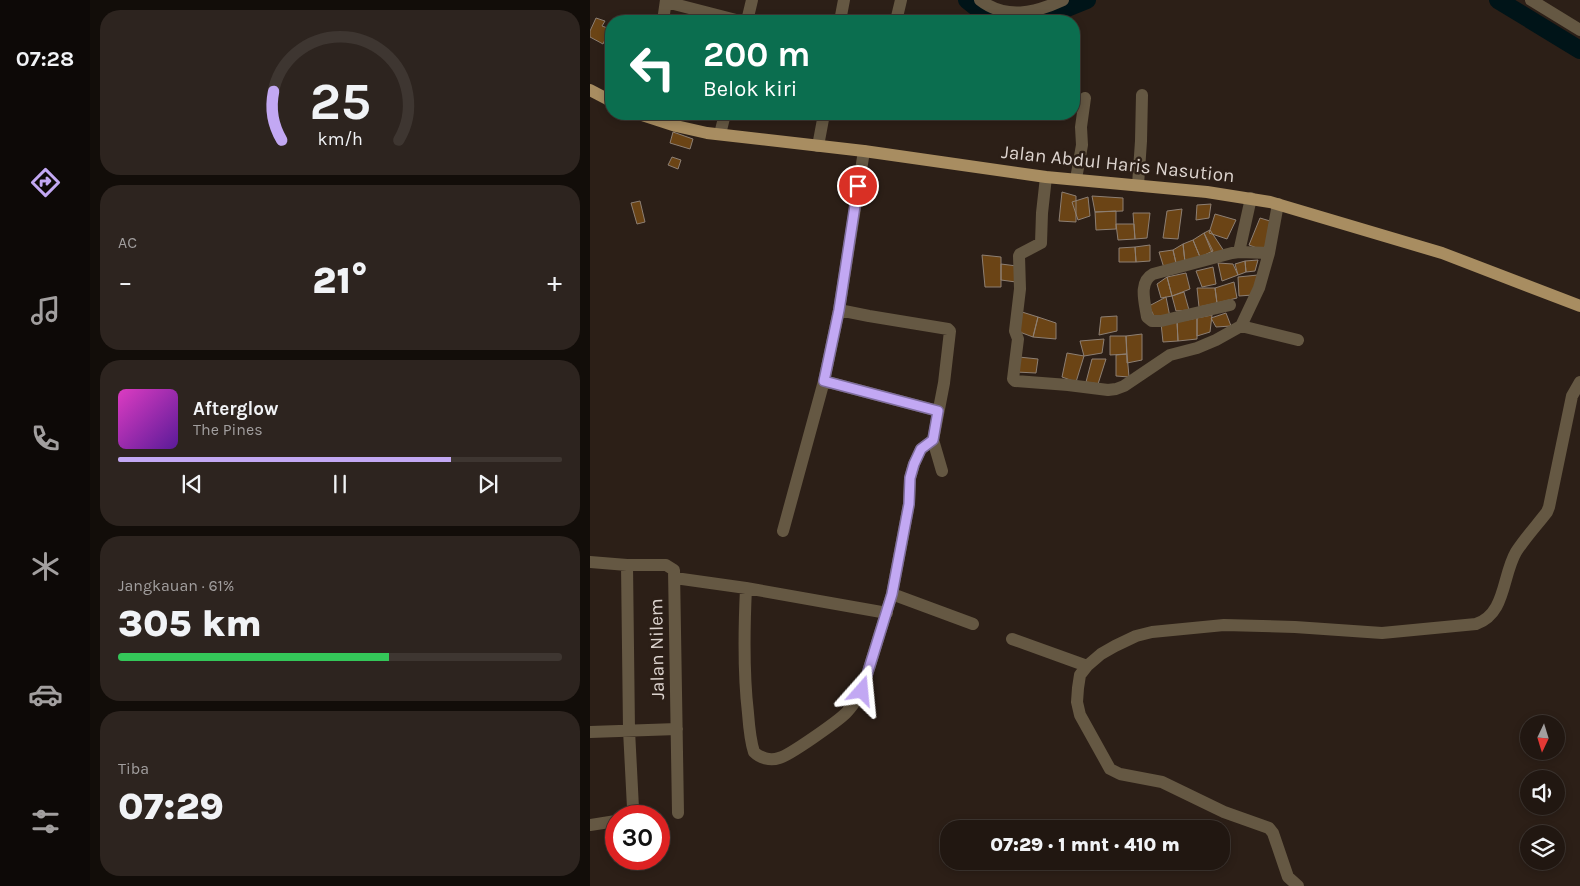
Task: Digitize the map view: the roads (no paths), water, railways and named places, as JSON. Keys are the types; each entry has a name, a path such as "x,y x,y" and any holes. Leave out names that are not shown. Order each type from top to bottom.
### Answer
{"main road":[{"path":"590,90 605,98"},
{"name":"Jalan Abdul Haris Nasution","path":"660,120 688,129 720,134 864,151 1046,177 1251,198 1278,204 1442,253 1580,306"}],"street":[{"path":"749,15 752,0"},
{"path":"841,15 844,0"},
{"path":"897,15 901,0"},
{"path":"980,0 998,10 1019,14 1043,9 1062,0"},
{"path":"1531,0 1580,30"},
{"path":"664,15 666,1 704,5 726,15"},
{"path":"1138,185 1142,95"},
{"path":"1076,179 1082,145 1081,127 1085,98"},
{"path":"720,134 724,120"},
{"path":"818,146 823,120"},
{"path":"783,532 824,381 839,310 864,151"},
{"path":"1046,177 1041,244 1018,256 1020,289 1014,381 1108,390 1116,389 1124,386 1170,355 1197,348 1241,326 1259,288 1269,253 1278,204"},
{"path":"1239,252 1251,198"},
{"path":"1230,305 1161,321 1152,320 1147,317 1144,282 1153,274 1239,252 1269,253"},
{"path":"839,310 950,330 944,383 933,440 942,471"},
{"path":"1241,326 1298,340"},
{"path":"824,381 938,411"},
{"path":"1298,886 1288,877 1273,833 1269,828 1224,812 1173,786 1120,774 1110,769 1080,715 1078,688 1080,675 1086,666 1100,654 1136,636 1152,632 1224,626 1295,627 1382,633 1476,624 1486,620 1496,609 1516,554 1549,507 1572,396 1580,382"},
{"path":"746,588 744,675 754,752 768,759 783,757 840,719 853,705 862,691 892,594 909,504 910,478 921,449 933,440"},
{"name":"Jalan Nilem","path":"590,562 627,565 666,565 674,570 678,813"},
{"path":"627,565 633,805"},
{"path":"675,578 746,588 887,613"},
{"path":"892,594 973,624"},
{"path":"1012,639 1086,666"},
{"path":"590,732 677,729"},
{"path":"590,825 605,823"}],"waterway":[{"path":"967,0 982,12 991,15"},
{"path":"1050,15 1087,0"},
{"path":"1498,0 1580,50"}]}
